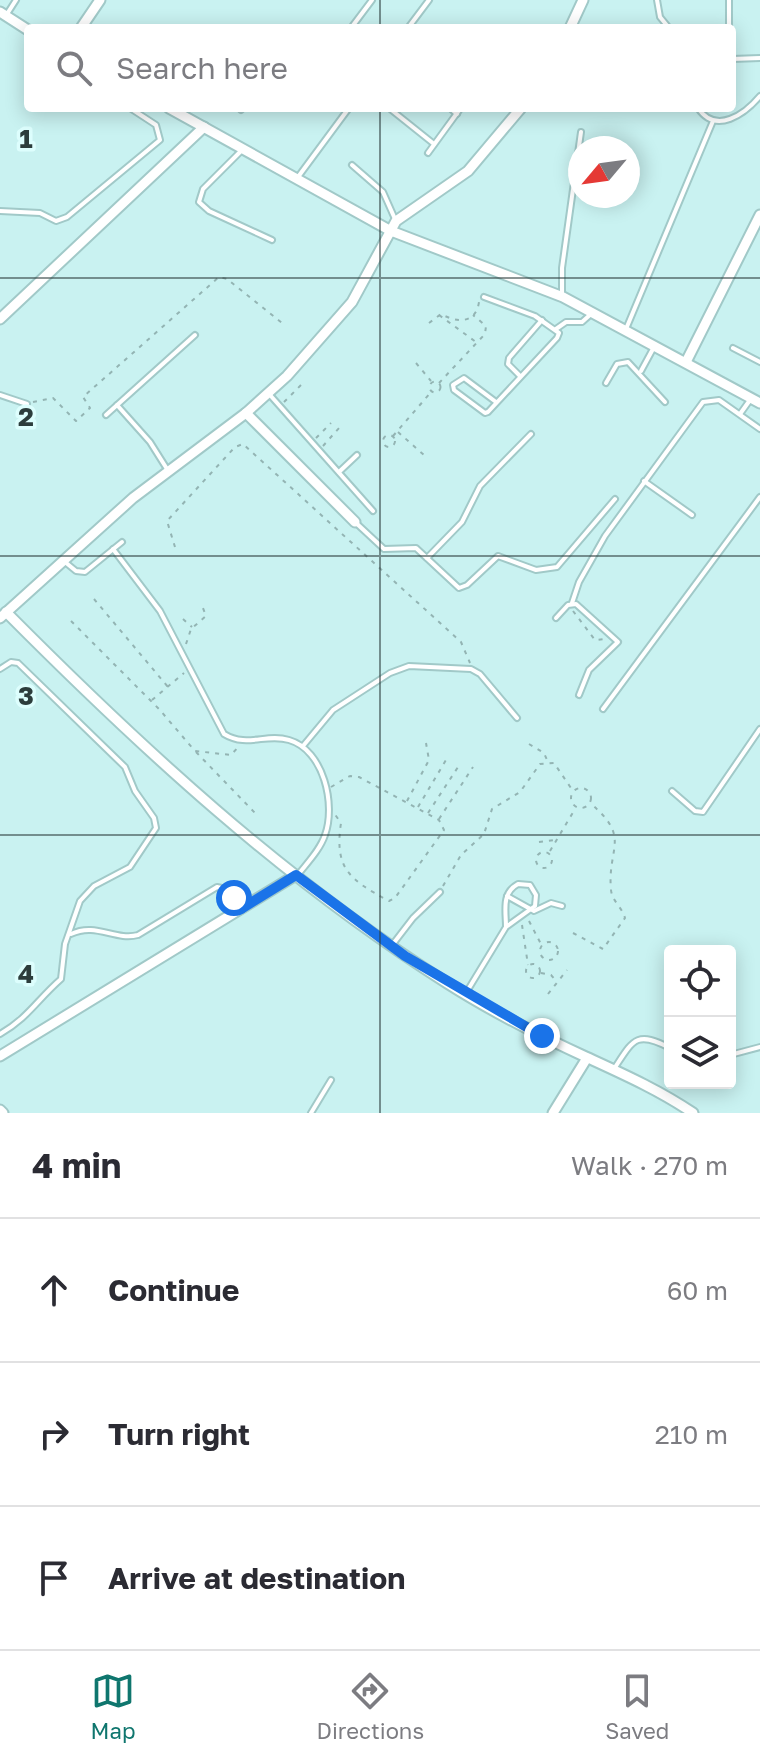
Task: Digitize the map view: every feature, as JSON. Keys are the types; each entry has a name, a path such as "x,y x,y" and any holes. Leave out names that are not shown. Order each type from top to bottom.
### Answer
{"street":[{"path":"84,24 100,0"},
{"path":"572,24 583,0"},
{"path":"3,14 24,27"},
{"path":"176,112 391,231 563,297 756,400"},
{"path":"518,112 468,171 396,221 352,302 321,341 269,393 168,471 3,615 148,750 297,875 391,946 466,994 693,1113"},
{"path":"0,319 204,127"},
{"path":"686,362 760,215"},
{"path":"246,413 355,522"},
{"path":"0,1056 297,875"},
{"path":"553,1113 587,1058"}],"lane":[{"path":"3,14 16,0"},
{"path":"354,24 372,0"},
{"path":"411,24 429,0"},
{"path":"657,0 660,17 666,24"},
{"path":"729,0 729,24"},
{"path":"736,59 760,58"},
{"path":"703,112 713,121 732,119 760,96"},
{"path":"0,211 40,213 56,221 67,217 160,140 156,125 136,112"},
{"path":"296,178 346,112"},
{"path":"394,112 434,144"},
{"path":"428,153 458,112"},
{"path":"626,330 713,121"},
{"path":"563,297 562,268 581,132"},
{"path":"244,149 203,189 199,202 209,211 272,240"},
{"path":"352,165 383,192 396,221"},
{"path":"484,297 542,320 556,329 559,336 496,402 482,413 454,390 453,385 464,378 496,402"},
{"path":"556,329 566,322 582,322 593,312"},
{"path":"521,376 508,364 509,358 542,320"},
{"path":"106,415 195,335"},
{"path":"640,371 655,345"},
{"path":"733,348 760,362"},
{"path":"606,383 614,368 623,362 634,364 665,402"},
{"path":"269,393 373,511"},
{"path":"0,395 27,404"},
{"path":"556,618 572,603 584,571 644,481 703,402 719,400 760,429"},
{"path":"740,414 756,400"},
{"path":"117,405 150,442 168,471"},
{"path":"427,558 462,522 480,486 531,434"},
{"path":"339,472 357,455"},
{"path":"644,481 692,515"},
{"path":"603,709 760,497"},
{"path":"355,522 384,549 410,546 459,588 467,585 498,556 536,570 551,571 563,562 615,499"},
{"path":"63,560 76,571 85,572 122,542"},
{"path":"113,549 160,611 224,734 241,742 284,738 303,746 315,763 327,790 330,811 325,836 297,875"},
{"path":"572,603 613,637 618,645 594,663 579,695"},
{"path":"0,669 11,662 18,663 125,767 156,823 154,832 130,867 84,895 69,935 61,979 44,993 23,1021 0,1034"},
{"path":"303,746 333,710 390,673 419,665 471,669 480,674 517,718"},
{"path":"672,791 695,811 703,812 760,729"},
{"path":"466,994 506,927 506,896 513,886 530,885 537,900 532,911"},
{"path":"69,935 82,929 99,929 126,937 138,935 217,887 226,889 241,909"},
{"path":"391,946 413,918 440,892"},
{"path":"506,896 532,911"},
{"path":"506,927 551,903 562,906"},
{"path":"74,922 82,929"},
{"path":"614,1069 630,1045 640,1038 652,1038 664,1045"},
{"path":"736,1053 760,1047"},
{"path":"311,1113 331,1080"}],"path":[{"path":"27,404 53,398 76,421 90,408 83,397 219,277 227,279 282,323"},
{"path":"438,314 460,321 473,315 484,297"},
{"path":"429,323 438,314"},
{"path":"438,314 477,343"},
{"path":"439,383 487,329 473,315"},
{"path":"416,363 432,382 439,383"},
{"path":"432,382 429,387 432,391"},
{"path":"393,436 432,391 440,389 439,383"},
{"path":"280,405 302,384"},
{"path":"311,440 331,423"},
{"path":"319,449 339,428"},
{"path":"397,432 424,455"},
{"path":"175,547 167,521 235,447 243,444 461,642 471,669"},
{"path":"94,599 168,687"},
{"path":"184,653 193,627 206,616 201,603"},
{"path":"572,603 574,614 595,640 601,642 613,637"},
{"path":"183,619 193,627"},
{"path":"71,621 256,814"},
{"path":"150,701 191,667"},
{"path":"195,751 231,755 241,742"},
{"path":"406,802 429,760 426,743"},
{"path":"529,744 544,753 547,761 559,767 573,791 570,800 576,808"},
{"path":"417,808 446,760"},
{"path":"440,892 461,855 484,834 492,809 520,792 535,769 547,761"},
{"path":"428,814 460,764"},
{"path":"439,820 473,767"},
{"path":"327,790 354,776 439,820 444,826 443,833 395,898 389,901 346,871 338,852 341,820 330,811"},
{"path":"573,791 587,790 590,803 611,822 616,833 611,893 625,918 603,949 573,933"},
{"path":"576,808 586,808 590,803"},
{"path":"550,851 553,855 550,863 539,869 536,864 540,853 550,851 576,808"},
{"path":"539,842 556,841"},
{"path":"526,916 542,946 543,958 556,956 554,944 542,946"},
{"path":"520,920 525,934 528,977 540,973 551,975 557,982"},
{"path":"528,965 537,964 540,973"},
{"path":"548,994 567,970"}],"route":[{"path":"234,898 241,909 296,875 405,956 542,1036"}]}
